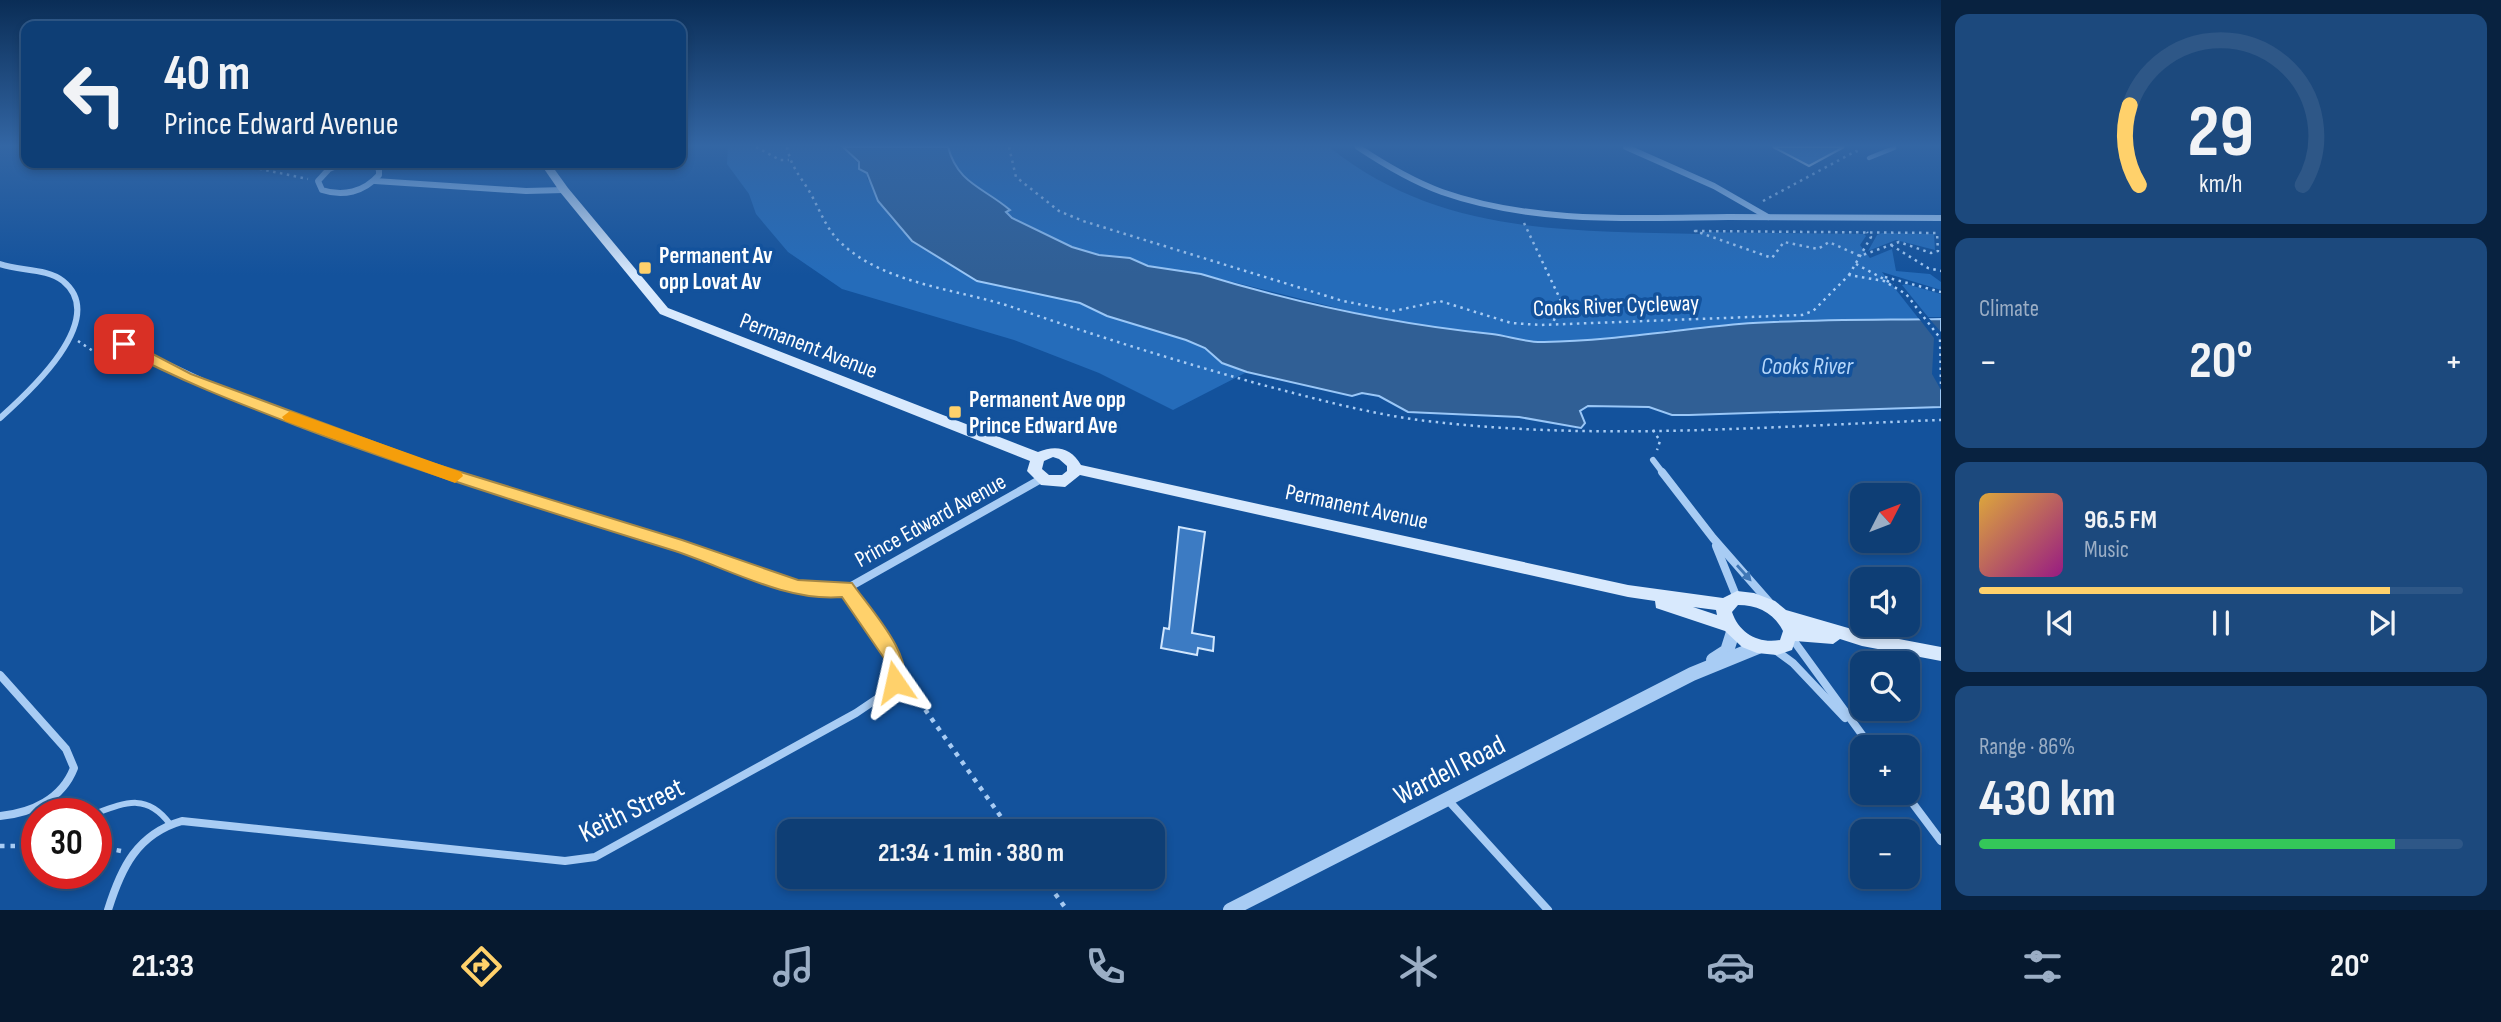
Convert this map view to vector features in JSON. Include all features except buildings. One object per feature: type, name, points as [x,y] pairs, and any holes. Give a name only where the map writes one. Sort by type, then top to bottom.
[{"type":"main road","name":"Permanent Avenue","points":[[564,190],[664,311],[1038,458]]},
{"type":"main road","points":[[1058,452],[1068,457],[1075,468],[1065,481],[1053,483],[1041,479],[1034,466],[1038,458],[1058,452]]},
{"type":"main road","name":"Permanent Avenue","points":[[1075,468],[1628,591],[1732,602],[1757,600],[1778,611]]},
{"type":"main road","name":"Permanent Avenue","points":[[1628,591],[1731,629],[1766,648]]},
{"type":"main road","points":[[1731,629],[1724,611],[1732,602]]},
{"type":"main road","points":[[1778,611],[1791,636]]},
{"type":"main road","points":[[1778,611],[1862,639],[1941,654]]},
{"type":"main road","points":[[1791,636],[1862,639]]},
{"type":"main road","points":[[1766,648],[1786,645],[1791,636]]},
{"type":"street","points":[[322,189],[338,194],[360,189]]},
{"type":"street","points":[[503,189],[564,190]]},
{"type":"street","points":[[1439,189],[1462,198],[1553,216],[1941,218]]},
{"type":"street","points":[[1720,189],[1769,217]]},
{"type":"street","points":[[0,264],[66,283],[77,310],[70,336],[42,379],[0,418]]},
{"type":"street","name":"Prince Edward Avenue","points":[[124,344],[186,377],[420,466],[682,547],[798,587],[822,591],[846,589],[1041,479]]},
{"type":"street","points":[[1653,460],[1713,538],[1778,611]]},
{"type":"street","points":[[1713,538],[1732,602]]},
{"type":"street","points":[[846,589],[887,646],[897,670]]},
{"type":"street","name":"Wardell Road","points":[[1230,910],[1692,674],[1727,651],[1731,629]]},
{"type":"street","points":[[1791,636],[1862,735]]},
{"type":"street","points":[[1766,648],[1805,675],[1861,735]]},
{"type":"street","name":"Wardell Road","points":[[1692,674],[1766,648]]},
{"type":"street","name":"Keith Street","points":[[130,854],[143,839],[170,824],[194,822],[565,861],[595,857],[872,703],[890,690],[897,677],[897,670]]},
{"type":"street","points":[[0,675],[73,759],[72,776],[49,798]]},
{"type":"street","points":[[1447,799],[1548,910]]},
{"type":"street","points":[[1914,805],[1941,841]]},
{"type":"street","points":[[0,816],[21,813]]},
{"type":"street","points":[[108,910],[120,872],[130,854]]},
{"type":"lane","points":[[112,807],[141,802],[160,808],[170,824]]},
{"type":"path","points":[[807,189],[823,220],[842,244],[897,278],[974,294],[1140,351],[1338,404],[1433,422],[1528,430],[1653,430],[1941,420]]},
{"type":"path","name":"Cooks River Cycleway","points":[[1032,189],[1059,211],[1129,237],[1343,302],[1394,311],[1429,301],[1440,301],[1511,323],[1802,315],[1813,311],[1849,275],[1871,237],[1867,232]]},
{"type":"path","points":[[1766,199],[1784,189]]},
{"type":"path","points":[[1520,211],[1527,236],[1561,302],[1553,323]]},
{"type":"path","points":[[1856,217],[1867,232]]},
{"type":"path","points":[[1695,231],[1937,233],[1938,251],[1931,253],[1899,242],[1891,245],[1860,256],[1829,242],[1818,249],[1784,242],[1772,258],[1695,231]]},
{"type":"path","points":[[1891,245],[1928,268],[1941,271]]},
{"type":"path","points":[[1856,264],[1885,277],[1941,292]]},
{"type":"path","points":[[1849,275],[1872,277],[1897,287]]},
{"type":"path","points":[[1885,277],[1897,287],[1940,338],[1941,384]]},
{"type":"path","points":[[70,336],[102,357]]},
{"type":"path","points":[[1653,430],[1660,442],[1653,460]]},
{"type":"path","points":[[897,670],[1003,819]]},
{"type":"path","points":[[0,846],[21,846]]},
{"type":"path","points":[[112,850],[130,854]]},
{"type":"path","points":[[1052,889],[1067,910]]},
{"type":"shaded area","points":[[746,189],[876,189],[875,196],[893,221],[977,281],[1080,303],[1107,316],[1186,340],[1205,348],[1222,363],[1247,372],[1173,410],[1099,373],[1014,340],[842,289],[788,252],[756,214]]},
{"type":"shaded area","points":[[981,189],[1399,189],[1461,213],[1554,228],[1701,234],[1699,232],[1864,234],[1866,236],[1860,245],[1870,258],[1892,249],[1896,271],[1930,274],[1941,282],[1941,290],[1882,272],[1919,319],[1739,324],[1697,330],[1666,330],[1659,334],[1623,340],[1543,343],[1393,322],[1201,274],[1148,266],[1130,258],[1099,255],[1072,247],[1012,218],[1006,212],[1010,209]]},
{"type":"shaded area","points":[[1934,234],[1935,250],[1896,240],[1868,251],[1877,235]]},
{"type":"shaded area","points":[[1902,285],[1941,294],[1941,317],[1928,317]]},
{"type":"water","name":"Cooks River","points":[[873,189],[981,189],[1010,210],[1006,212],[1012,218],[1072,247],[1099,255],[1130,258],[1148,266],[1201,274],[1309,303],[1381,318],[1531,341],[1569,341],[1764,322],[1941,319],[1941,407],[1672,415],[1649,407],[1588,406],[1580,411],[1585,423],[1581,428],[1519,417],[1408,412],[1379,396],[1362,393],[1352,396],[1247,372],[1222,363],[1205,348],[1186,340],[1107,316],[1080,303],[977,281],[912,241],[878,201]]},
{"type":"pier","points":[[1926,315],[1941,332],[1941,390],[1932,374],[1934,338],[1917,316]]},
{"type":"slow traffic","points":[[290,417],[420,466],[455,476]]},
{"type":"place","name":"Permanent Av opp Lovat Av","points":[[645,268]]},
{"type":"place","name":"Permanent Ave opp Prince Edward Ave","points":[[955,412]]},
{"type":"route","points":[[124,344],[186,377],[420,466],[682,547],[798,587],[822,591],[846,589],[892,655],[897,670],[895,682]]}]
